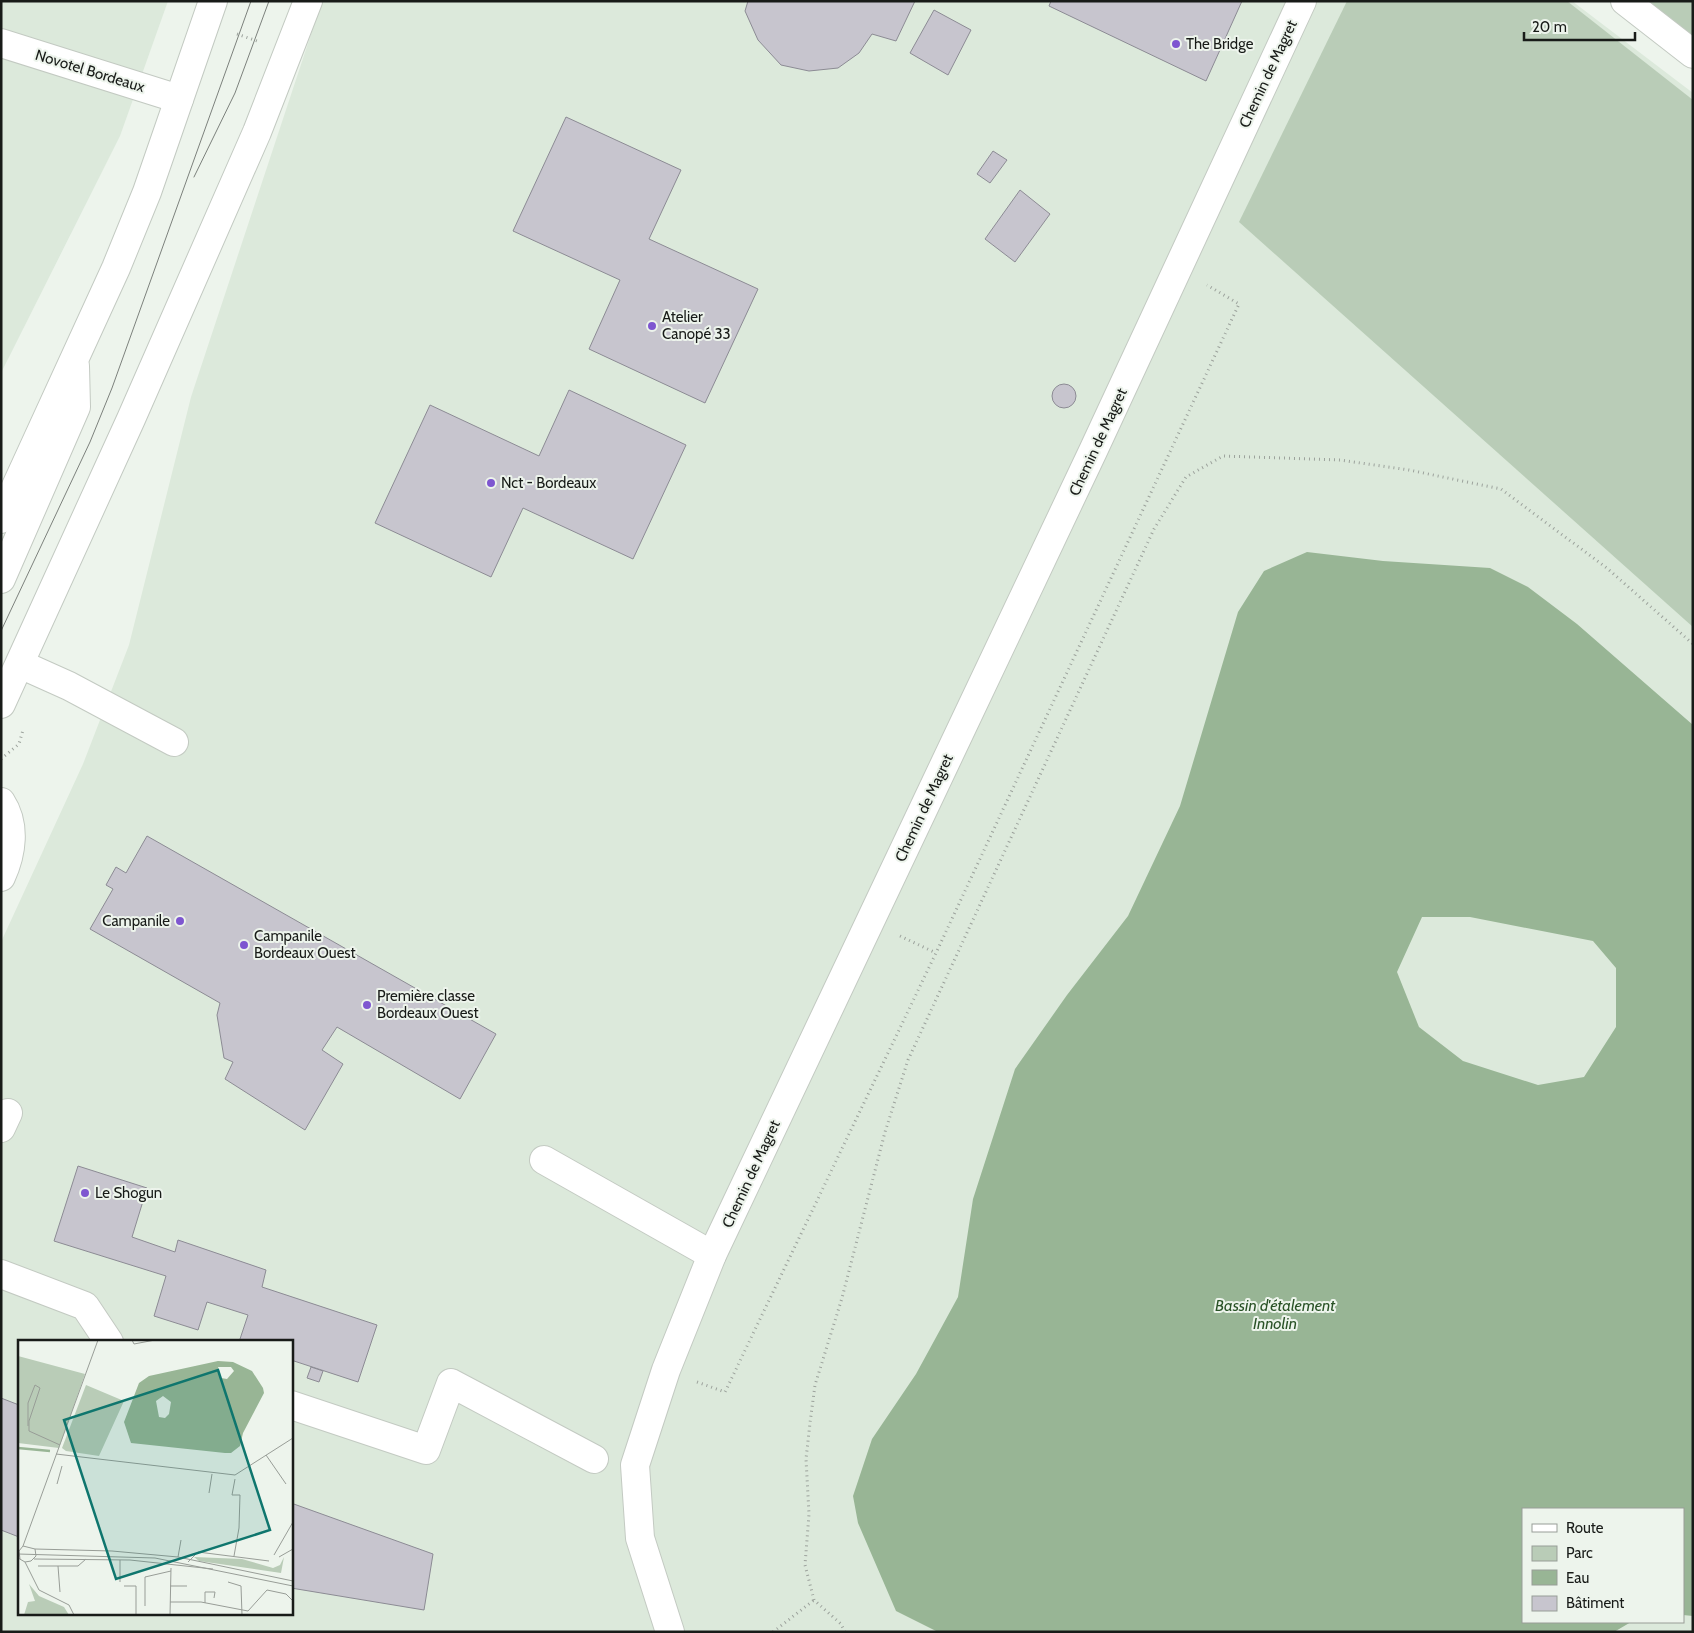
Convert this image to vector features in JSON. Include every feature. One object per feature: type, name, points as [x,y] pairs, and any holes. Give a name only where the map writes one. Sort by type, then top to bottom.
[{"type":"street","points":[[1,704],[131,420],[257,132],[308,1]]},
{"type":"street","name":"Chemin de Magret","points":[[670,1632],[640,1538],[635,1466],[666,1370],[712,1255],[1302,1]]},
{"type":"street","points":[[1625,1],[1693,54]]},
{"type":"street","points":[[1,519],[75,360],[147,192],[209,12]]},
{"type":"street","name":"Novotel Bordeaux","points":[[1,43],[179,99]]},
{"type":"street","points":[[1,579],[76,407],[75,360]]},
{"type":"street","points":[[20,664],[68,686],[174,742]]},
{"type":"street","points":[[1,802],[7,811],[11,842],[1,877]]},
{"type":"street","points":[[544,1160],[712,1255]]},
{"type":"street","points":[[1,1274],[84,1306],[108,1340]]},
{"type":"street","points":[[292,1405],[426,1450],[451,1383],[594,1459]]},
{"type":"path","points":[[209,12],[289,52]]},
{"type":"path","points":[[666,1370],[726,1392],[936,952],[1239,304],[1178,268]]},
{"type":"path","points":[[845,1632],[841,1624],[814,1600],[805,1565],[809,1514],[806,1459],[815,1385],[842,1298],[885,1132],[908,1060],[1154,529],[1186,477],[1223,456],[1252,456],[1340,460],[1409,470],[1501,490],[1608,569],[1693,644]]},
{"type":"path","points":[[870,922],[936,952]]},
{"type":"path","points":[[773,1632],[814,1600]]},
{"type":"shaded area","points":[[1,1],[168,1],[120,136],[1,373]]},
{"type":"shaded area","points":[[322,1],[1572,1],[1693,93],[1693,1632],[1,1632],[1,942],[83,764],[129,645],[191,397]]},
{"type":"green space","points":[[1347,1],[1567,1],[1693,100],[1693,627],[1239,222]]},
{"type":"green space","points":[[1625,1],[1693,1],[1693,54]]},
{"type":"water","name":"Bassin d'étalement Innolin","points":[[1307,552],[1383,561],[1490,568],[1528,587],[1577,624],[1693,725],[1693,1616],[1684,1615],[1684,1508],[1522,1508],[1522,1623],[1629,1623],[1614,1632],[938,1632],[896,1611],[858,1523],[853,1496],[872,1439],[916,1374],[958,1297],[973,1199],[1015,1069],[1067,995],[1128,916],[1180,806],[1238,612],[1264,571]],"holes":[[[1422,917],[1470,917],[1593,941],[1616,968],[1616,1027],[1584,1077],[1538,1085],[1463,1061],[1419,1027],[1397,972]]]},
{"type":"building","points":[[748,1],[915,1],[896,41],[872,34],[859,53],[838,68],[809,71],[781,65],[758,40],[745,11]]},
{"type":"building","name":"The Bridge","points":[[1051,1],[1242,1],[1206,81],[1049,6]]},
{"type":"building","points":[[934,10],[971,30],[948,75],[910,53]]},
{"type":"building","points":[[566,117],[681,170],[649,239],[758,289],[705,403],[589,349],[620,280],[513,231]]},
{"type":"building","points":[[993,151],[1007,160],[990,183],[977,174]]},
{"type":"building","points":[[1020,190],[1050,214],[1015,262],[985,239]]},
{"type":"building","points":[[1064,384],[1072,388],[1076,396],[1072,404],[1064,408],[1056,404],[1052,396],[1056,388]]},
{"type":"building","points":[[569,390],[686,445],[633,559],[523,508],[491,577],[375,523],[430,405],[539,456]]},
{"type":"building","points":[[147,836],[496,1034],[460,1099],[337,1027],[322,1050],[343,1064],[305,1130],[225,1079],[233,1062],[224,1058],[217,1015],[220,1003],[90,929],[113,889],[106,885],[116,867],[126,873]]},
{"type":"building","points":[[78,1166],[147,1188],[132,1237],[175,1252],[178,1240],[266,1270],[262,1287],[377,1325],[358,1382],[292,1360],[292,1340],[240,1340],[248,1315],[207,1302],[198,1330],[154,1316],[166,1276],[54,1241]]},
{"type":"building","points":[[311,1367],[323,1371],[319,1382],[307,1378]]},
{"type":"building","points":[[1,1398],[18,1405],[18,1537],[1,1530]]},
{"type":"building","points":[[292,1503],[433,1554],[424,1610],[292,1588]]},
{"type":"tram line","points":[[1,631],[90,442],[112,388],[251,1]]},
{"type":"tram line","points":[[194,177],[235,93],[269,1]]},
{"type":"place","name":"The Bridge","points":[[1176,44]]},
{"type":"place","name":"Atelier Canopé 33","points":[[652,326]]},
{"type":"place","name":"Nct - Bordeaux","points":[[491,483]]},
{"type":"place","name":"Campanile","points":[[180,921]]},
{"type":"place","name":"Campanile Bordeaux Ouest","points":[[244,945]]},
{"type":"place","name":"Première classe Bordeaux Ouest","points":[[367,1005]]},
{"type":"place","name":"Le Shogun","points":[[85,1193]]}]
